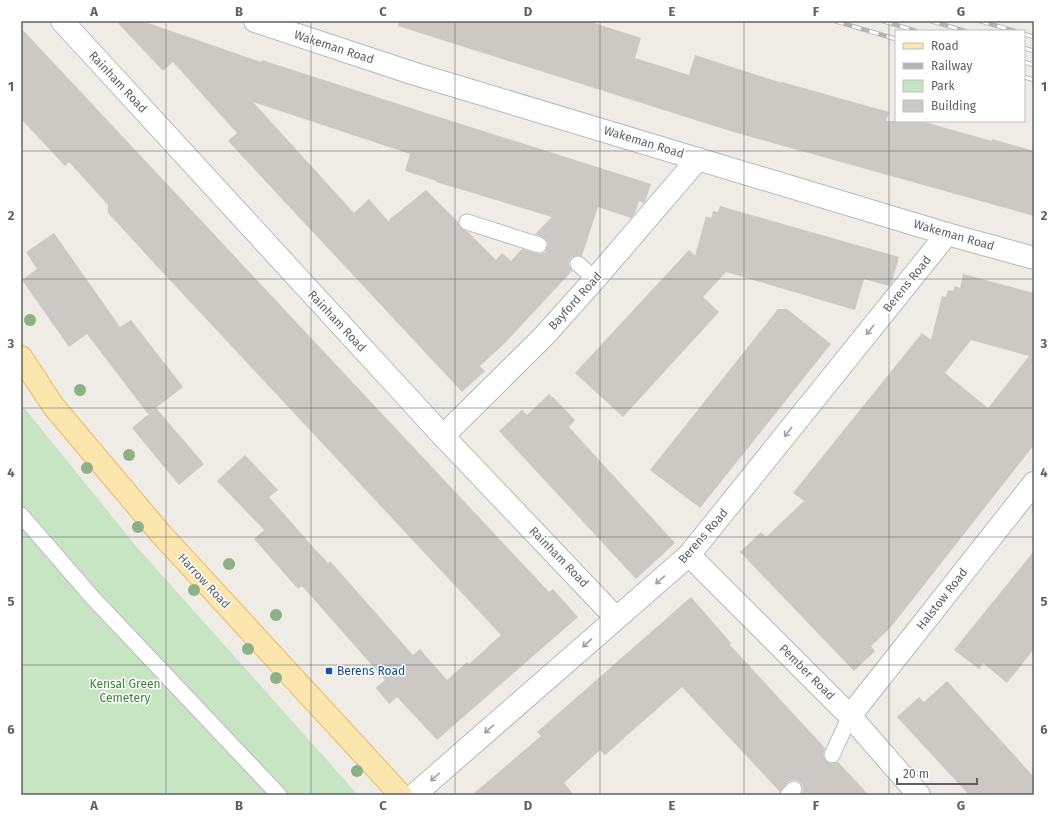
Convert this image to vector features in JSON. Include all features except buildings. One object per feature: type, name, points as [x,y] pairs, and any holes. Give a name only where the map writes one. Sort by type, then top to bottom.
[{"type":"main road","name":"Harrow Road","points":[[21,357],[54,407],[161,534],[401,795]]},
{"type":"street","name":"Rainham Road","points":[[62,21],[443,436],[616,618]]},
{"type":"street","name":"Wakeman Road","points":[[255,21],[412,73],[947,234],[1034,258]]},
{"type":"street","name":"Bayford Road","points":[[443,436],[545,335],[698,159]]},
{"type":"street","name":"Berens Road","points":[[414,795],[689,555],[947,234]]},
{"type":"street","name":"Halstow Road","points":[[850,716],[1034,483]]},
{"type":"street","name":"Pember Road","points":[[689,555],[850,716],[918,795]]},
{"type":"lane","points":[[467,222],[539,245]]},
{"type":"lane","points":[[578,264],[595,279]]},
{"type":"lane","points":[[21,515],[92,597],[279,795]]},
{"type":"lane","points":[[832,755],[850,716]]},
{"type":"green space","name":"Kensal Green Cemetery","points":[[21,404],[136,546],[358,795],[21,795]]},
{"type":"railway","points":[[835,21],[895,39]]},
{"type":"railway","points":[[883,21],[913,30]]},
{"type":"railway","points":[[931,21],[962,30]]},
{"type":"railway","points":[[980,21],[1012,30]]},
{"type":"railway","points":[[1025,34],[1034,37]]},
{"type":"railway","points":[[1025,48],[1034,51]]},
{"type":"railway","points":[[1025,62],[1034,65]]},
{"type":"railway","points":[[1025,77],[1034,80]]},
{"type":"place","name":"Berens Road","points":[[329,671]]}]
